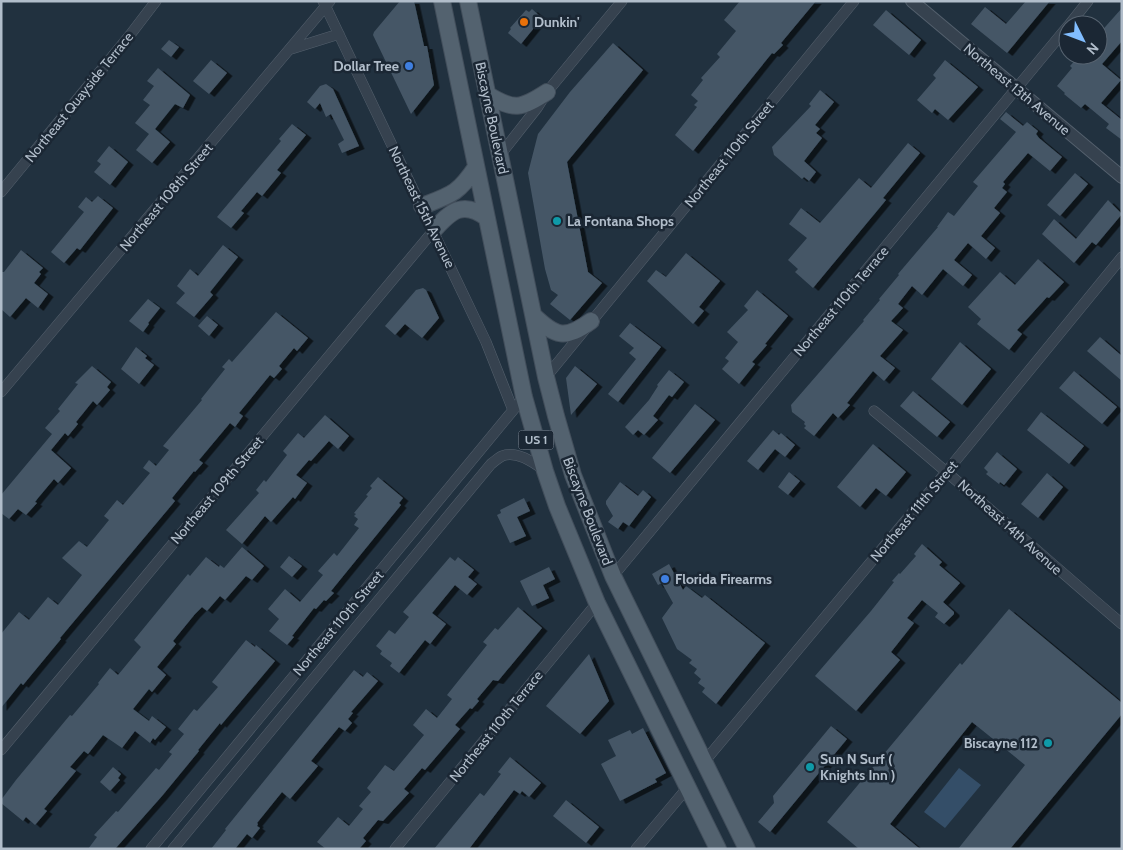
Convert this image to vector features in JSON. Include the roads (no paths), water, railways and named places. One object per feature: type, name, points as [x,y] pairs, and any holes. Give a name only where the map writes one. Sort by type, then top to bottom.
[{"type":"main road","name":"Biscayne Boulevard","points":[[442,1],[524,397],[545,472],[560,514],[597,603],[718,849]]},
{"type":"main road","name":"Biscayne Boulevard","points":[[468,1],[546,377],[575,481],[613,576],[747,849]]},
{"type":"main road","points":[[488,94],[498,101],[511,106],[532,102],[547,92]]},
{"type":"main road","points":[[422,206],[451,195],[462,187],[476,167]]},
{"type":"main road","points":[[434,230],[453,211],[470,208],[487,218]]},
{"type":"main road","points":[[533,315],[554,332],[564,334],[577,332],[591,321]]},
{"type":"street","name":"Northeast Quayside Terrace","points":[[1,192],[156,1]]},
{"type":"street","points":[[500,155],[538,108],[547,92],[622,1]]},
{"type":"street","name":"Northeast 110th Street","points":[[546,377],[854,1]]},
{"type":"street","name":"Northeast 13th Avenue","points":[[912,1],[1122,177]]},
{"type":"street","name":"Northeast 110th Terrace","points":[[1076,15],[1088,1]]},
{"type":"street","name":"Northeast 15th Avenue","points":[[326,3],[486,342],[513,410]]},
{"type":"street","name":"Northeast 108th Street","points":[[1,392],[290,49],[326,3]]},
{"type":"street","points":[[290,49],[339,34]]},
{"type":"street","name":"Northeast 110th Terrace","points":[[613,576],[1058,37]]},
{"type":"street","name":"Northeast 109th Street","points":[[1,750],[434,230]]},
{"type":"street","name":"Northeast 111th Street","points":[[704,762],[947,471],[1122,257]]},
{"type":"street","name":"Northeast 110th Street","points":[[151,849],[524,397]]},
{"type":"street","name":"Northeast 14th Avenue","points":[[874,411],[947,471],[1033,549],[1122,624]]},
{"type":"street","name":"Northeast 110th Street","points":[[173,849],[491,464],[502,456],[514,455],[526,458],[545,472]]},
{"type":"street","name":"Northeast 110th Terrace","points":[[395,849],[597,603]]},
{"type":"street","points":[[636,849],[688,787]]},
{"type":"water","points":[[959,768],[981,785],[945,828],[924,812]]},
{"type":"place","name":"Dunkin'","points":[[524,22]]},
{"type":"place","name":"Dollar Tree","points":[[409,66]]},
{"type":"place","name":"La Fontana Shops","points":[[557,221]]},
{"type":"place","name":"Florida Firearms","points":[[665,579]]},
{"type":"place","name":"Biscayne 112","points":[[1048,743]]},
{"type":"place","name":"Sun N Surf ( Knights Inn )","points":[[810,767]]}]
